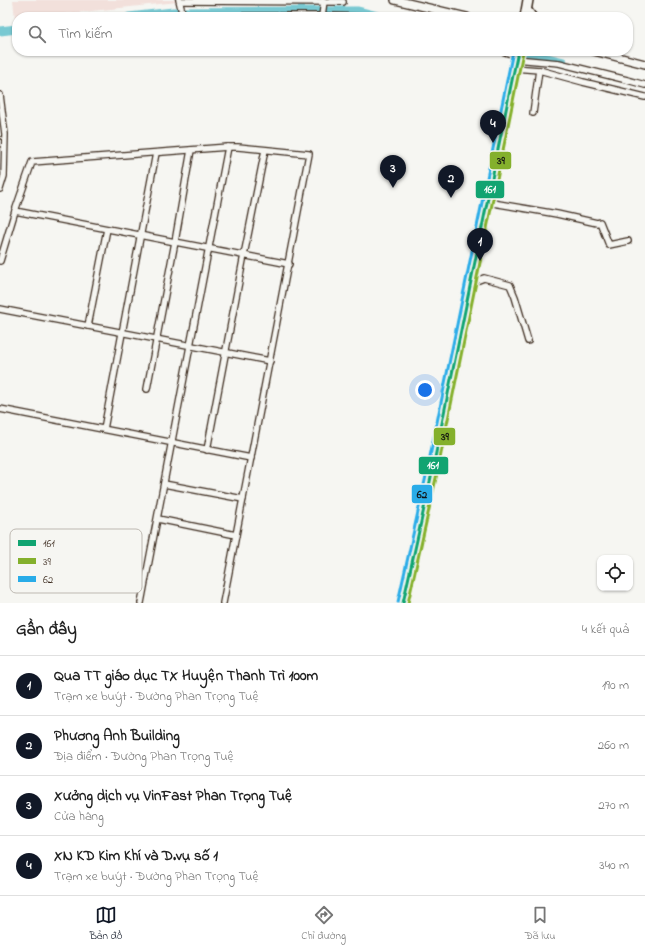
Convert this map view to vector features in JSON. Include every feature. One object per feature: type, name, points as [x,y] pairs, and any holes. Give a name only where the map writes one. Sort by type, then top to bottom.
[{"type":"main road","points":[[403,603],[431,477],[516,58]]},
{"type":"street","points":[[182,12],[180,0],[343,2]]},
{"type":"street","points":[[395,0],[446,12]]},
{"type":"street","points":[[323,12],[324,1]]},
{"type":"street","points":[[614,56],[645,64]]},
{"type":"street","points":[[516,58],[539,70],[645,97]]},
{"type":"street","points":[[516,58],[559,64],[645,85]]},
{"type":"street","points":[[533,113],[539,70]]},
{"type":"street","points":[[0,95],[5,134],[4,176],[0,189]]},
{"type":"street","points":[[142,603],[228,147]]},
{"type":"street","points":[[0,262],[15,211],[32,162],[228,147],[309,154],[223,603]]},
{"type":"street","points":[[147,389],[191,150]]},
{"type":"street","points":[[207,450],[265,150]]},
{"type":"street","points":[[104,430],[156,153]]},
{"type":"street","points":[[487,202],[557,214],[597,223],[600,222],[608,245],[628,241]]},
{"type":"street","points":[[15,211],[289,264]]},
{"type":"street","points":[[88,326],[107,228]]},
{"type":"street","points":[[471,283],[484,278],[510,285],[528,341]]},
{"type":"street","points":[[0,309],[270,361]]},
{"type":"street","points":[[0,409],[171,444],[251,458]]},
{"type":"street","points":[[164,484],[243,498]]},
{"type":"street","points":[[158,521],[236,535]]},
{"type":"shaded area","points":[[13,0],[178,0],[178,2],[82,12],[14,12]]},
{"type":"waterway","points":[[173,12],[362,12]]},
{"type":"waterway","points":[[0,31],[12,30]]},
{"type":"waterway","points":[[538,56],[563,62]]},
{"type":"transit line","name":"62","points":[[398,602],[426,476],[512,56]]},
{"type":"transit line","name":"161","points":[[403,603],[431,477],[517,56]]},
{"type":"transit line","name":"39","points":[[408,603],[436,478],[522,56]]},
{"type":"place","name":"XN KD Kim Khí và D.vụ số 1","points":[[493,143]]},
{"type":"place","name":"Xưởng dịch vụ VinFast Phan Trọng Tuệ","points":[[393,188]]},
{"type":"place","name":"Phương Anh Building","points":[[451,198]]},
{"type":"place","name":"Qua TT giáo dục TX Huyện Thanh Trì 100m","points":[[480,261]]}]
